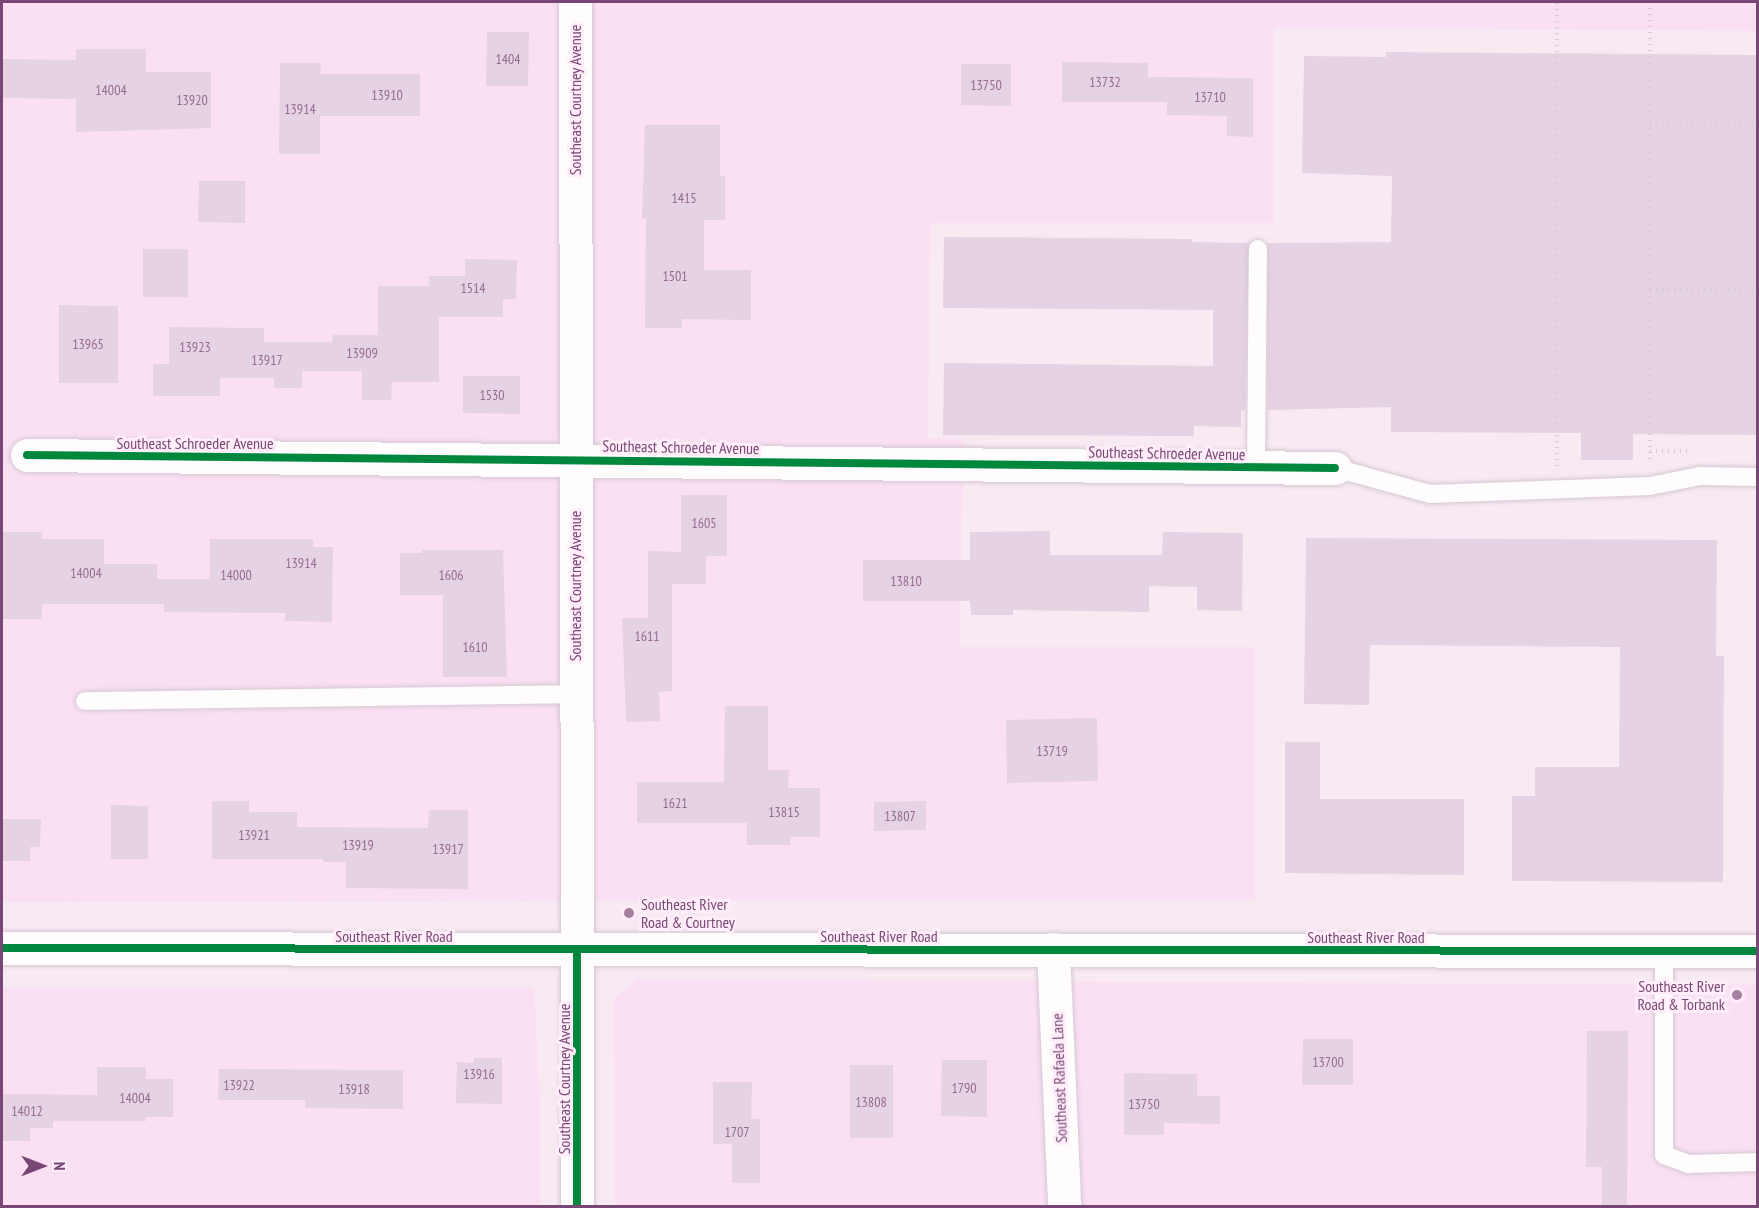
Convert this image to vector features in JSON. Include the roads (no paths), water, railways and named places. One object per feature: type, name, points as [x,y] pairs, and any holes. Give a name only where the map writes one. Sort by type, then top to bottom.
[{"type":"street","name":"Southeast Courtney Avenue","points":[[575,2],[577,1206]]},
{"type":"street","name":"Southeast Schroeder Avenue","points":[[27,455],[1335,468]]},
{"type":"street","name":"Southeast River Road","points":[[2,948],[1758,951]]},
{"type":"street","name":"Southeast Rafaela Lane","points":[[1053,949],[1064,1206]]},
{"type":"lane","points":[[1256,468],[1258,249]]},
{"type":"lane","points":[[1335,468],[1430,494],[1650,486],[1700,476],[1758,477]]},
{"type":"lane","points":[[85,701],[575,694]]},
{"type":"lane","points":[[1664,950],[1664,1155],[1689,1164],[1758,1162]]},
{"type":"place","name":"Southeast River Road & Courtney","points":[[629,913]]},
{"type":"place","name":"Southeast River Road & Torbank","points":[[1737,995]]}]
